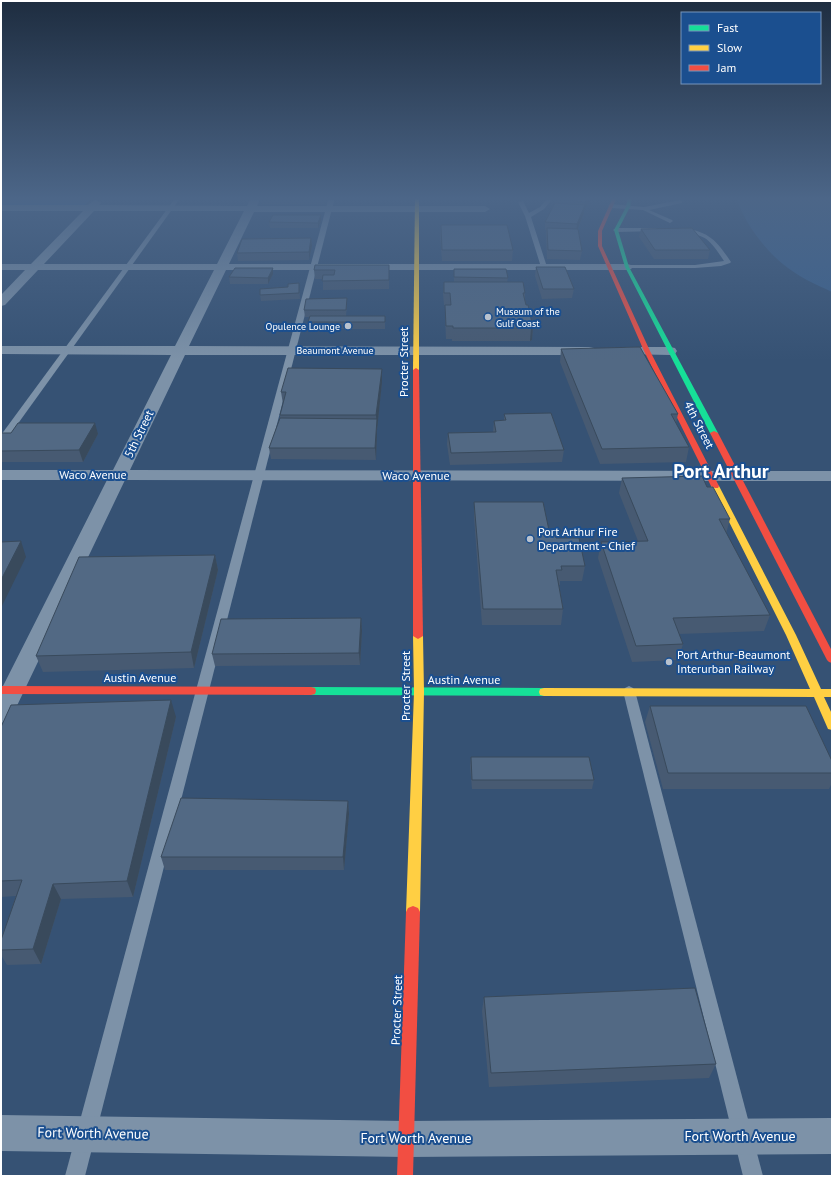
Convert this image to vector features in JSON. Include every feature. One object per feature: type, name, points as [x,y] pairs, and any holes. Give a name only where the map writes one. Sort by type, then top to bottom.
[{"type":"street","points":[[1,302],[49,252]]},
{"type":"street","name":"5th Street","points":[[1,714],[7,690],[119,475],[229,252]]},
{"type":"street","name":"Procter Street","points":[[405,1176],[419,692],[416,476],[416,252]]},
{"type":"street","name":"4th Street","points":[[603,252],[647,350],[791,635],[832,726]]},
{"type":"street","name":"4th Street","points":[[622,252],[627,267],[832,660]]},
{"type":"street","points":[[1,267],[627,267]]},
{"type":"street","name":"Beaumont Avenue","points":[[1,350],[600,350]]},
{"type":"street","points":[[616,350],[670,350]]},
{"type":"street","name":"Waco Avenue","points":[[1,475],[832,476]]},
{"type":"street","name":"Austin Avenue","points":[[7,690],[832,693]]},
{"type":"street","name":"Fort Worth Avenue","points":[[1,1133],[87,1132],[405,1140],[742,1135],[832,1136]]},
{"type":"lane","points":[[1,441],[138,252]]},
{"type":"lane","points":[[75,1176],[258,475],[319,252]]},
{"type":"lane","points":[[539,252],[544,267]]},
{"type":"lane","points":[[627,267],[708,266],[724,264],[728,262],[721,252]]},
{"type":"lane","points":[[629,692],[753,1176]]},
{"type":"shaded area","points":[[769,252],[832,252],[832,292],[798,275]]},
{"type":"building","points":[[237,252],[309,252],[309,252]]},
{"type":"building","points":[[315,265],[389,265],[389,280],[322,281],[323,275],[334,275],[335,270],[314,270]]},
{"type":"building","points":[[536,267],[565,267],[574,289],[543,289]]},
{"type":"building","points":[[235,268],[273,268],[268,278],[229,277]]},
{"type":"building","points":[[454,269],[506,269],[508,278],[454,277]]},
{"type":"building","points":[[444,282],[523,282],[525,293],[523,293],[526,305],[528,305],[533,327],[453,328],[453,326],[446,326],[445,305],[451,305],[450,293],[444,293]]},
{"type":"building","points":[[299,283],[299,293],[260,295],[260,289],[288,287],[288,284]]},
{"type":"building","points":[[347,298],[346,310],[304,310],[306,299]]},
{"type":"building","points":[[310,316],[385,316],[385,322],[308,322]]},
{"type":"building","points":[[640,347],[678,414],[671,414],[689,447],[602,449],[561,349]]},
{"type":"building","points":[[288,368],[382,369],[376,415],[280,415],[286,392],[281,392]]},
{"type":"building","points":[[551,413],[564,450],[451,453],[448,433],[496,432],[494,421],[506,420],[504,414]]},
{"type":"building","points":[[280,418],[377,419],[375,448],[269,448]]},
{"type":"building","points":[[18,423],[95,423],[79,450],[1,451],[1,434],[11,433]]},
{"type":"building","points":[[702,476],[707,487],[713,487],[730,519],[719,519],[770,615],[673,618],[683,644],[636,646],[601,542],[648,541],[622,478]]},
{"type":"building","points":[[474,502],[543,502],[550,535],[555,535],[556,538],[579,538],[585,566],[561,566],[562,570],[556,570],[563,609],[483,609]]},
{"type":"building","points":[[21,541],[1,580],[1,542]]},
{"type":"building","points":[[215,555],[191,652],[36,656],[79,557]]},
{"type":"building","points":[[361,618],[359,653],[212,654],[221,619]]},
{"type":"building","points":[[171,700],[127,881],[53,884],[33,949],[1,950],[1,940],[22,880],[1,881],[1,727],[11,705]]},
{"type":"building","points":[[650,706],[806,706],[832,761],[832,773],[668,773]]},
{"type":"building","points":[[471,757],[589,757],[594,780],[472,780]]},
{"type":"building","points":[[181,798],[348,801],[343,857],[161,857]]},
{"type":"building","points":[[695,988],[716,1064],[491,1073],[484,997]]},
{"type":"traffic: fast","points":[[623,252],[627,267],[714,433]]},
{"type":"traffic: fast","points":[[311,691],[544,692]]},
{"type":"traffic: slow","points":[[416,370],[417,252]]},
{"type":"traffic: slow","points":[[715,486],[791,635],[832,726]]},
{"type":"traffic: slow","points":[[413,912],[419,692],[418,636]]},
{"type":"traffic: slow","points":[[544,692],[832,693]]},
{"type":"traffic: jam","points":[[603,252],[647,351],[715,486]]},
{"type":"traffic: jam","points":[[416,370],[418,636]]},
{"type":"traffic: jam","points":[[714,433],[832,660]]},
{"type":"traffic: jam","points":[[1,690],[311,691]]},
{"type":"traffic: jam","points":[[405,1176],[413,912]]},
{"type":"place","name":"Museum of the Gulf Coast","points":[[488,317]]},
{"type":"place","name":"Opulence Lounge","points":[[348,326]]},
{"type":"place","name":"Port Arthur Fire Department - Chief","points":[[530,539]]},
{"type":"place","name":"Port Arthur-Beaumont Interurban Railway","points":[[669,662]]},
{"type":"district","name":"Port Arthur","points":[[721,471]]}]
